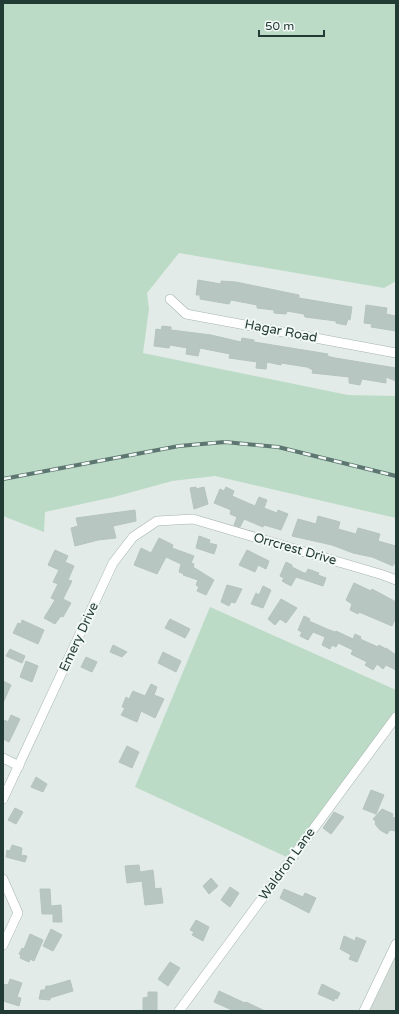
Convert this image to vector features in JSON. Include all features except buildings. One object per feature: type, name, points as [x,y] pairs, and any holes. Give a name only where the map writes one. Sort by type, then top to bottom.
[{"type":"street","name":"Hagar Road","points":[[170,299],[186,314],[396,353]]},
{"type":"street","name":"Orrcrest Drive","points":[[193,520],[396,580]]},
{"type":"street","name":"Emery Drive","points":[[3,799],[113,563],[133,537],[158,521],[193,520]]},
{"type":"street","name":"Waldron Lane","points":[[179,1011],[396,717]]},
{"type":"street","points":[[3,758],[19,766]]},
{"type":"street","points":[[3,879],[18,913],[3,944]]},
{"type":"street","points":[[364,1011],[396,944]]},
{"type":"shaded area","points":[[396,944],[396,1011],[364,1011]]},
{"type":"green space","points":[[3,3],[396,3],[396,281],[384,288],[179,253],[147,293],[149,309],[143,353],[348,395],[396,396],[396,518],[215,476],[172,481],[114,497],[45,512],[44,532],[3,516]]},
{"type":"green space","points":[[210,607],[396,690],[396,717],[291,859],[135,787]]},
{"type":"railway","points":[[3,479],[179,446],[225,442],[278,447],[396,476]]}]
